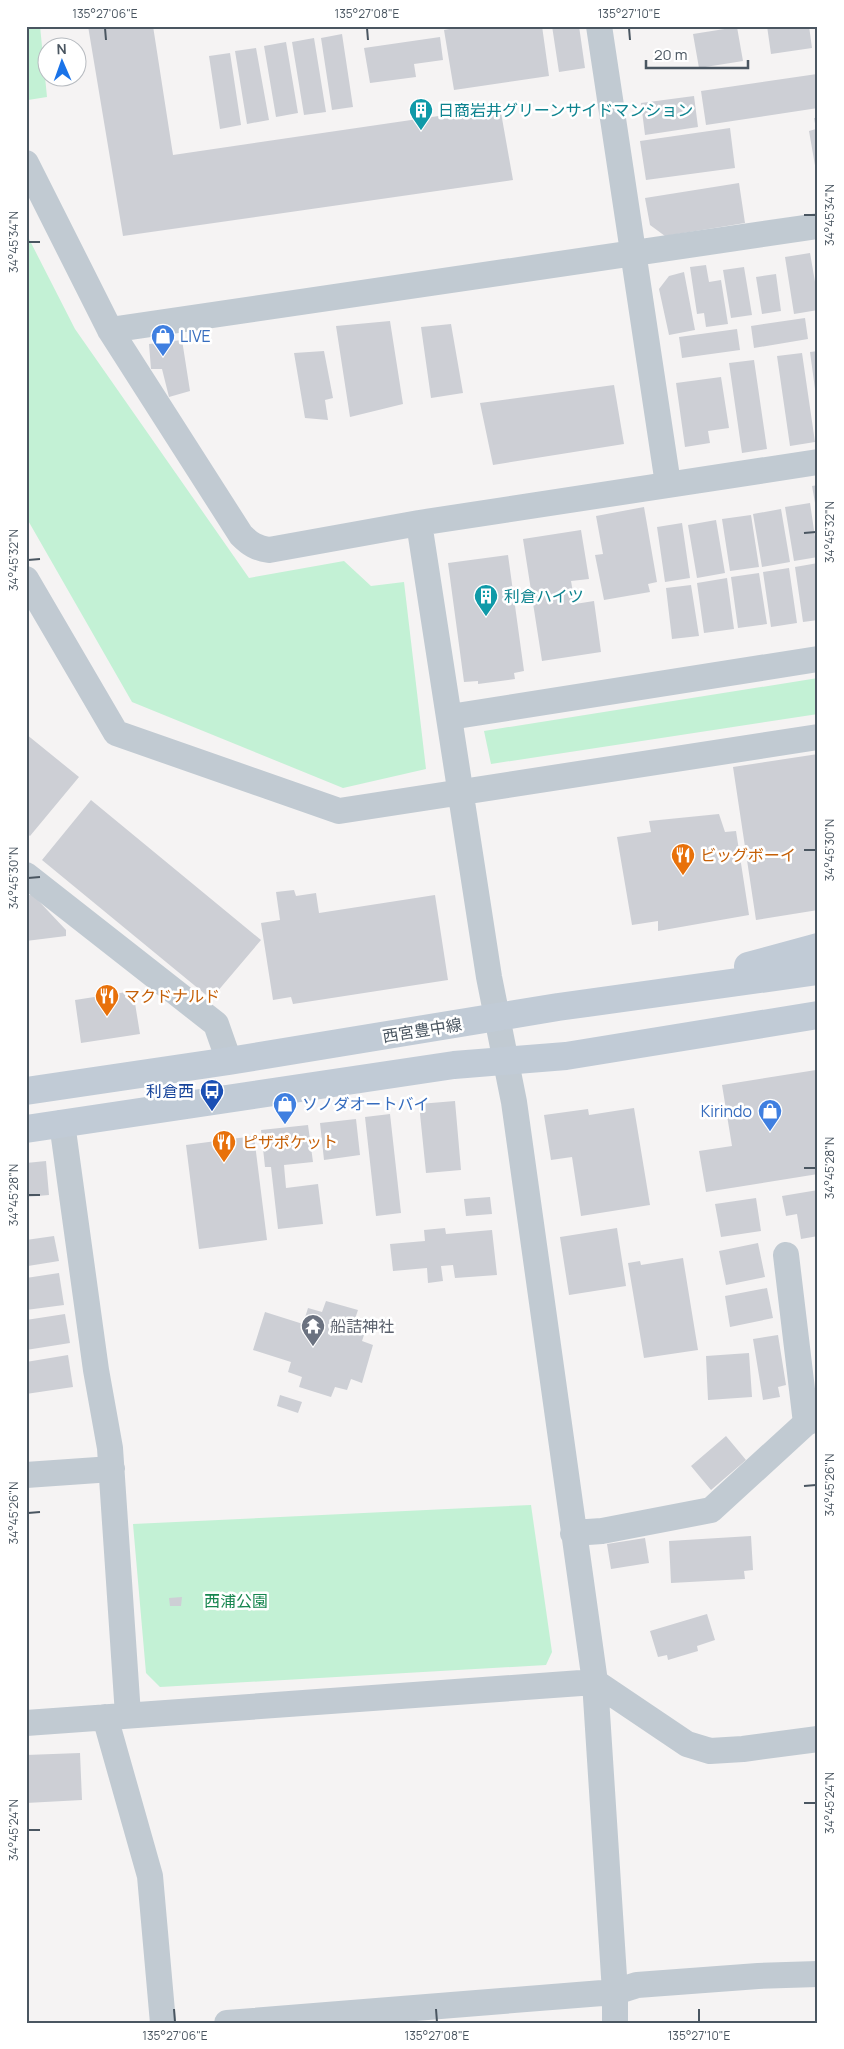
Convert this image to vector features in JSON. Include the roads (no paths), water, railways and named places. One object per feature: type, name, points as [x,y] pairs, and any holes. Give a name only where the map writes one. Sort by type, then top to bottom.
[{"type":"main road","points":[[648,994],[818,947]]},
{"type":"main road","name":"西宮豊中線","points":[[26,1092],[496,1017],[818,971]]},
{"type":"main road","points":[[26,1128],[444,1067],[566,1056],[818,1015]]},
{"type":"main road","points":[[769,1023],[818,1032]]},
{"type":"street","points":[[601,27],[668,484]]},
{"type":"street","points":[[26,164],[110,330],[241,535],[251,545],[258,548],[269,550],[419,523],[818,462]]},
{"type":"street","points":[[110,330],[818,226]]},
{"type":"street","points":[[419,523],[496,1017],[514,1102],[595,1682],[615,2023]]},
{"type":"street","points":[[26,579],[116,733],[339,811],[818,737]]},
{"type":"street","points":[[450,717],[818,659]]},
{"type":"street","points":[[26,876],[216,1024],[229,1061]]},
{"type":"street","points":[[62,1123],[96,1370],[112,1469],[116,1716],[150,1876],[163,2023]]},
{"type":"street","points":[[573,1533],[602,1531],[711,1510],[812,1421],[786,1255]]},
{"type":"street","points":[[26,1475],[112,1469]]},
{"type":"street","points":[[26,1723],[595,1682],[688,1744],[710,1751],[743,1749],[818,1739]]},
{"type":"street","points":[[227,2023],[614,1992],[637,1985],[758,1976],[818,1974]]},
{"type":"place","name":"日商岩井グリーンサイドマンション","points":[[421,131]]},
{"type":"place","name":"LIVE","points":[[163,357]]},
{"type":"place","name":"利倉ハイツ","points":[[486,617]]},
{"type":"place","name":"ビッグボーイ","points":[[683,876]]},
{"type":"place","name":"マクドナルド","points":[[107,1017]]},
{"type":"place","name":"利倉西","points":[[212,1112]]},
{"type":"place","name":"ソノダオートバイ","points":[[285,1125]]},
{"type":"place","name":"Kirindo","points":[[770,1132]]},
{"type":"place","name":"ピザポケット","points":[[224,1163]]},
{"type":"place","name":"船詰神社","points":[[313,1347]]},
{"type":"park label","name":"西浦公園","points":[[236,1601]]}]
